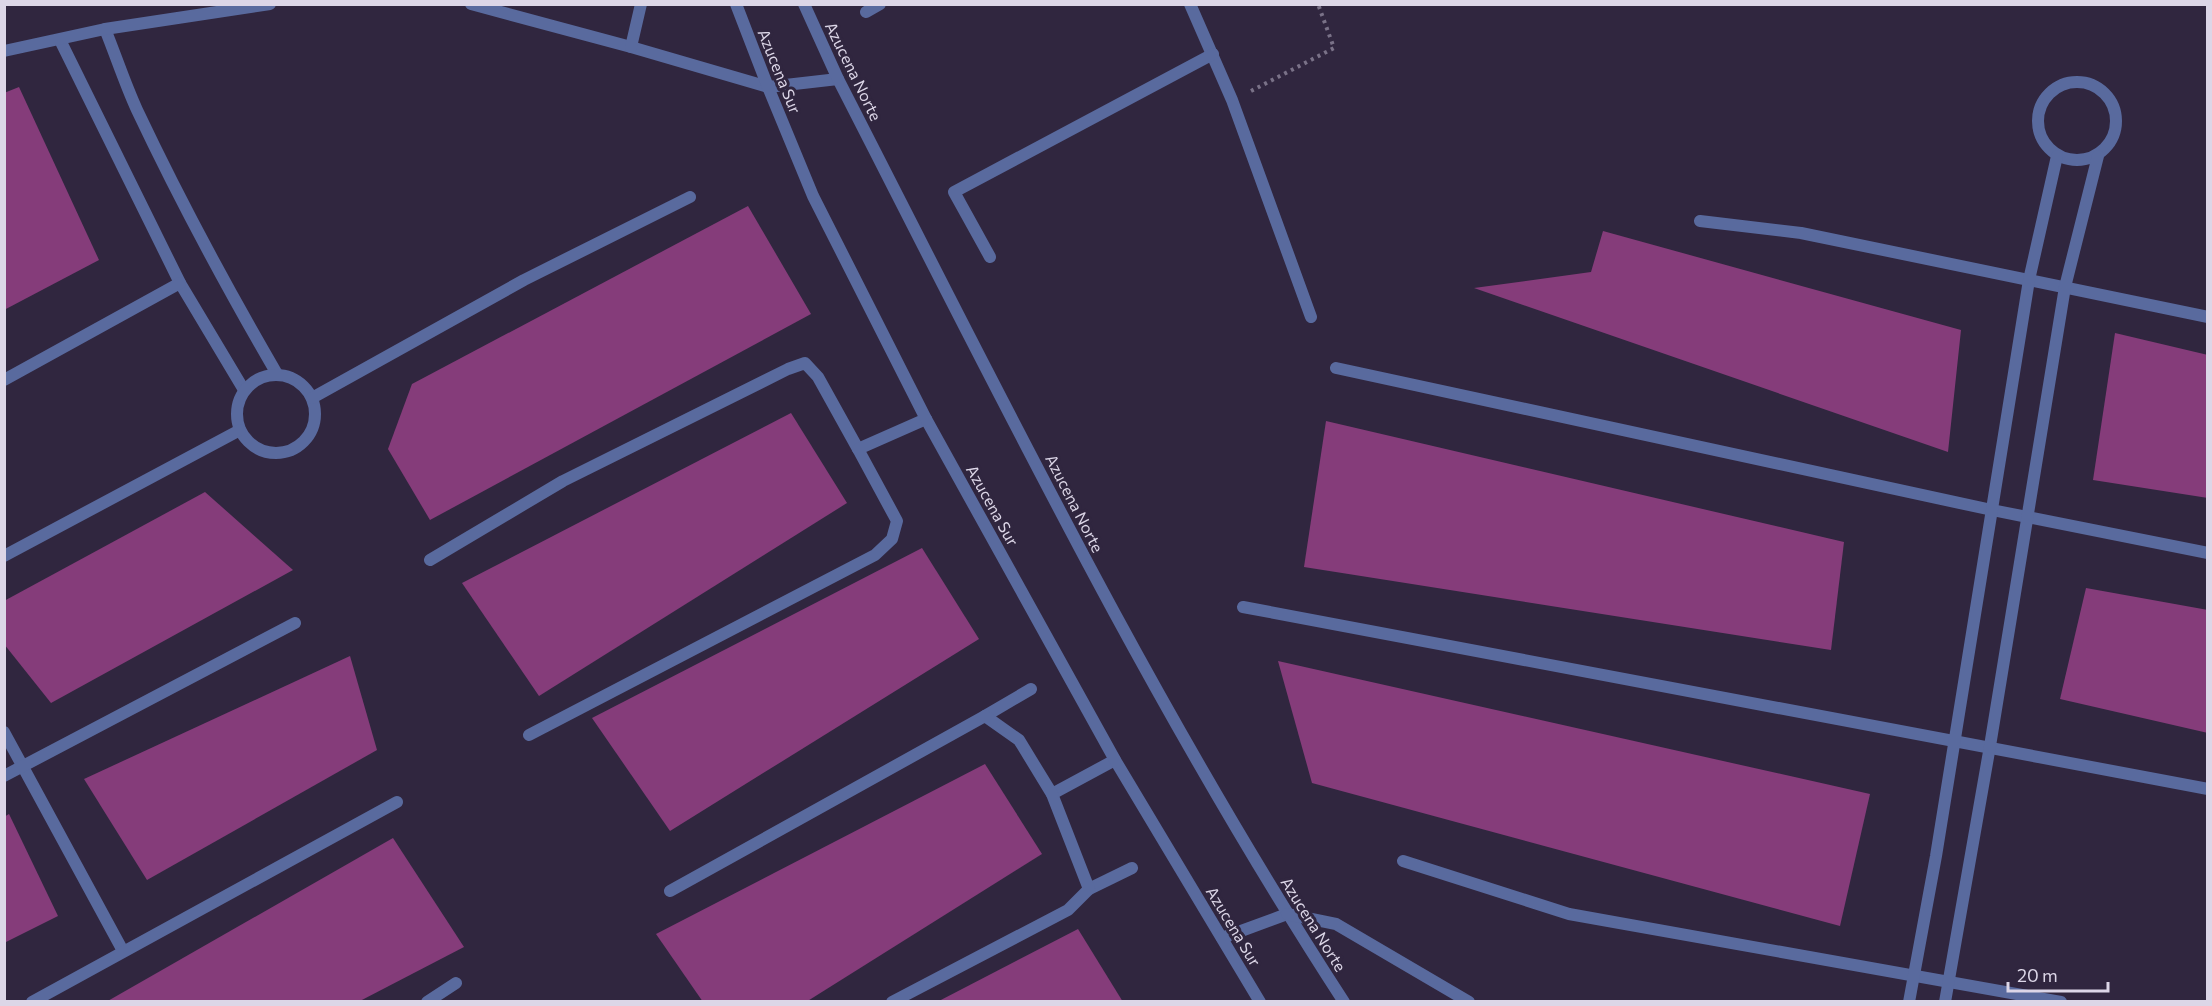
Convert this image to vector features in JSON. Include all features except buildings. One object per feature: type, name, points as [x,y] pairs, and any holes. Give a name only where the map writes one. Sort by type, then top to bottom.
[{"type":"street","points":[[4,51],[105,29],[270,4]]},
{"type":"street","points":[[471,4],[631,46],[768,87],[838,79]]},
{"type":"street","points":[[631,46],[641,4]]},
{"type":"street","name":"Azucena Sur","points":[[736,4],[813,196],[926,419],[1115,760],[1260,1002]]},
{"type":"street","name":"Azucena Norte","points":[[804,4],[838,79],[1103,595],[1287,914],[1344,1002]]},
{"type":"street","points":[[866,12],[880,4]]},
{"type":"street","points":[[1190,4],[1232,100],[1311,317]]},
{"type":"street","points":[[105,29],[136,109],[238,306],[277,374]]},
{"type":"street","points":[[60,40],[180,283],[244,390]]},
{"type":"street","points":[[990,257],[954,192],[1213,54]]},
{"type":"street","points":[[2077,80],[2097,86],[2112,100],[2117,120],[2115,131],[2112,141],[2097,156],[2084,160],[2070,160],[2057,156],[2043,141],[2037,120],[2042,100],[2057,86],[2077,80]]},
{"type":"street","points":[[1909,1002],[1956,740],[2029,280],[2057,156]]},
{"type":"street","points":[[1945,1002],[1990,746],[2065,288],[2097,156]]},
{"type":"street","points":[[312,398],[524,280],[690,197]]},
{"type":"street","points":[[1700,221],[1801,233],[2208,316]]},
{"type":"street","points":[[4,380],[180,283]]},
{"type":"street","points":[[430,560],[563,481],[788,369],[805,363],[818,377],[897,521],[892,539],[875,555],[529,735]]},
{"type":"street","points":[[1336,368],[1992,510],[2208,553]]},
{"type":"street","points":[[277,374],[292,378],[304,386],[312,398],[315,418],[308,437],[292,450],[272,454],[253,446],[240,430],[237,410],[244,390],[259,378],[277,374]]},
{"type":"street","points":[[858,449],[926,419]]},
{"type":"street","points":[[4,556],[240,430]]},
{"type":"street","points":[[1243,607],[1990,746],[2208,789]]},
{"type":"street","points":[[4,776],[295,623]]},
{"type":"street","points":[[669,891],[1031,689]]},
{"type":"street","points":[[985,716],[1019,740],[1052,794],[1089,889]]},
{"type":"street","points":[[4,732],[123,951]]},
{"type":"street","points":[[1052,794],[1115,760]]},
{"type":"street","points":[[32,1002],[397,802]]},
{"type":"street","points":[[1403,861],[1569,914],[2061,1002]]},
{"type":"street","points":[[892,1002],[1068,910],[1089,889],[1132,867]]},
{"type":"street","points":[[1222,938],[1287,914],[1336,924],[1469,1002]]},
{"type":"street","points":[[427,1002],[456,983]]},
{"type":"path","points":[[1232,100],[1335,48],[1318,4]]}]
